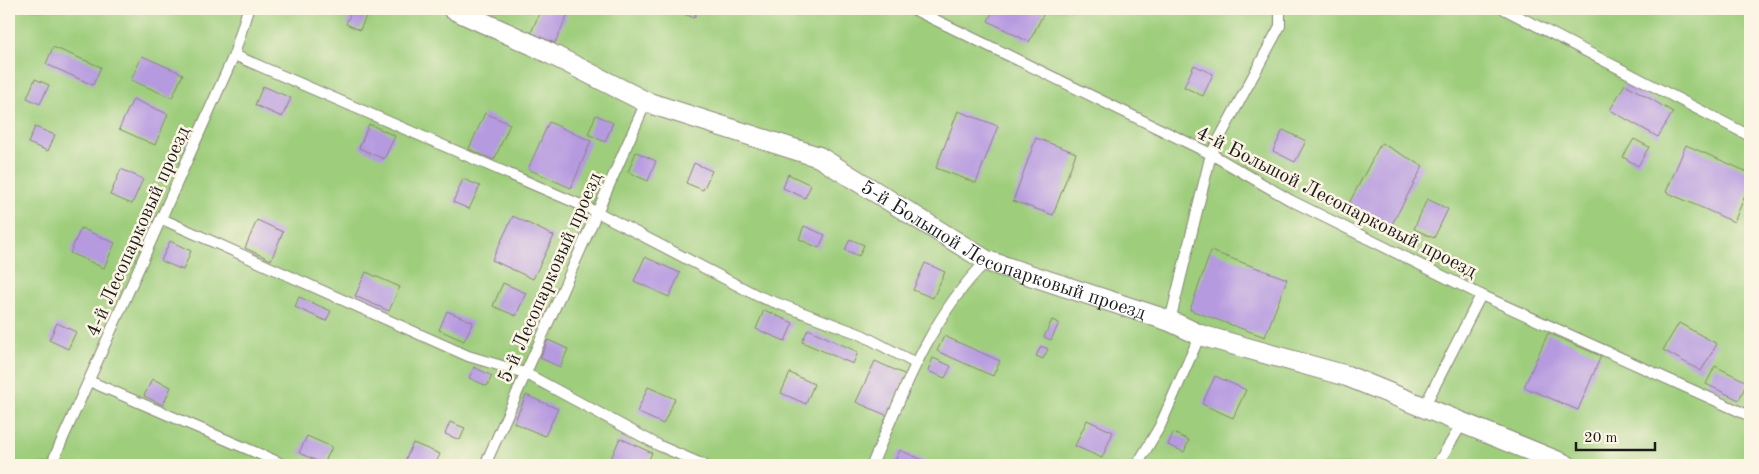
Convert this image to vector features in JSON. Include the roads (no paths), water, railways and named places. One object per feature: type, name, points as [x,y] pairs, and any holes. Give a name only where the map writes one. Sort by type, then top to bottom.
[{"type":"street","name":"5-й Большой Лесопарковый проезд","points":[[453,9],[533,45],[646,102],[819,157],[987,261],[1170,321],[1200,335],[1347,376],[1566,465]]},
{"type":"lane","name":"4-й Лесопарковый проезд","points":[[51,465],[234,55],[248,9]]},
{"type":"lane","name":"4-й Большой Лесопарковый проезд","points":[[913,9],[1211,154],[1290,200],[1481,295],[1750,416]]},
{"type":"lane","points":[[1170,321],[1211,154],[1280,26],[1280,9]]},
{"type":"lane","points":[[1504,9],[1750,136]]},
{"type":"lane","points":[[234,55],[597,212],[758,296],[862,335],[916,363]]},
{"type":"lane","name":"5-й Лесопарковый проезд","points":[[484,465],[646,102]]},
{"type":"lane","points":[[162,219],[468,356],[525,373],[660,446],[704,465]]},
{"type":"lane","points":[[872,465],[916,363],[966,280],[987,261]]},
{"type":"lane","points":[[1424,407],[1481,295]]},
{"type":"lane","points":[[1137,465],[1160,426],[1200,335]]},
{"type":"lane","points":[[89,381],[284,465]]},
{"type":"lane","points":[[1437,465],[1463,422]]}]
